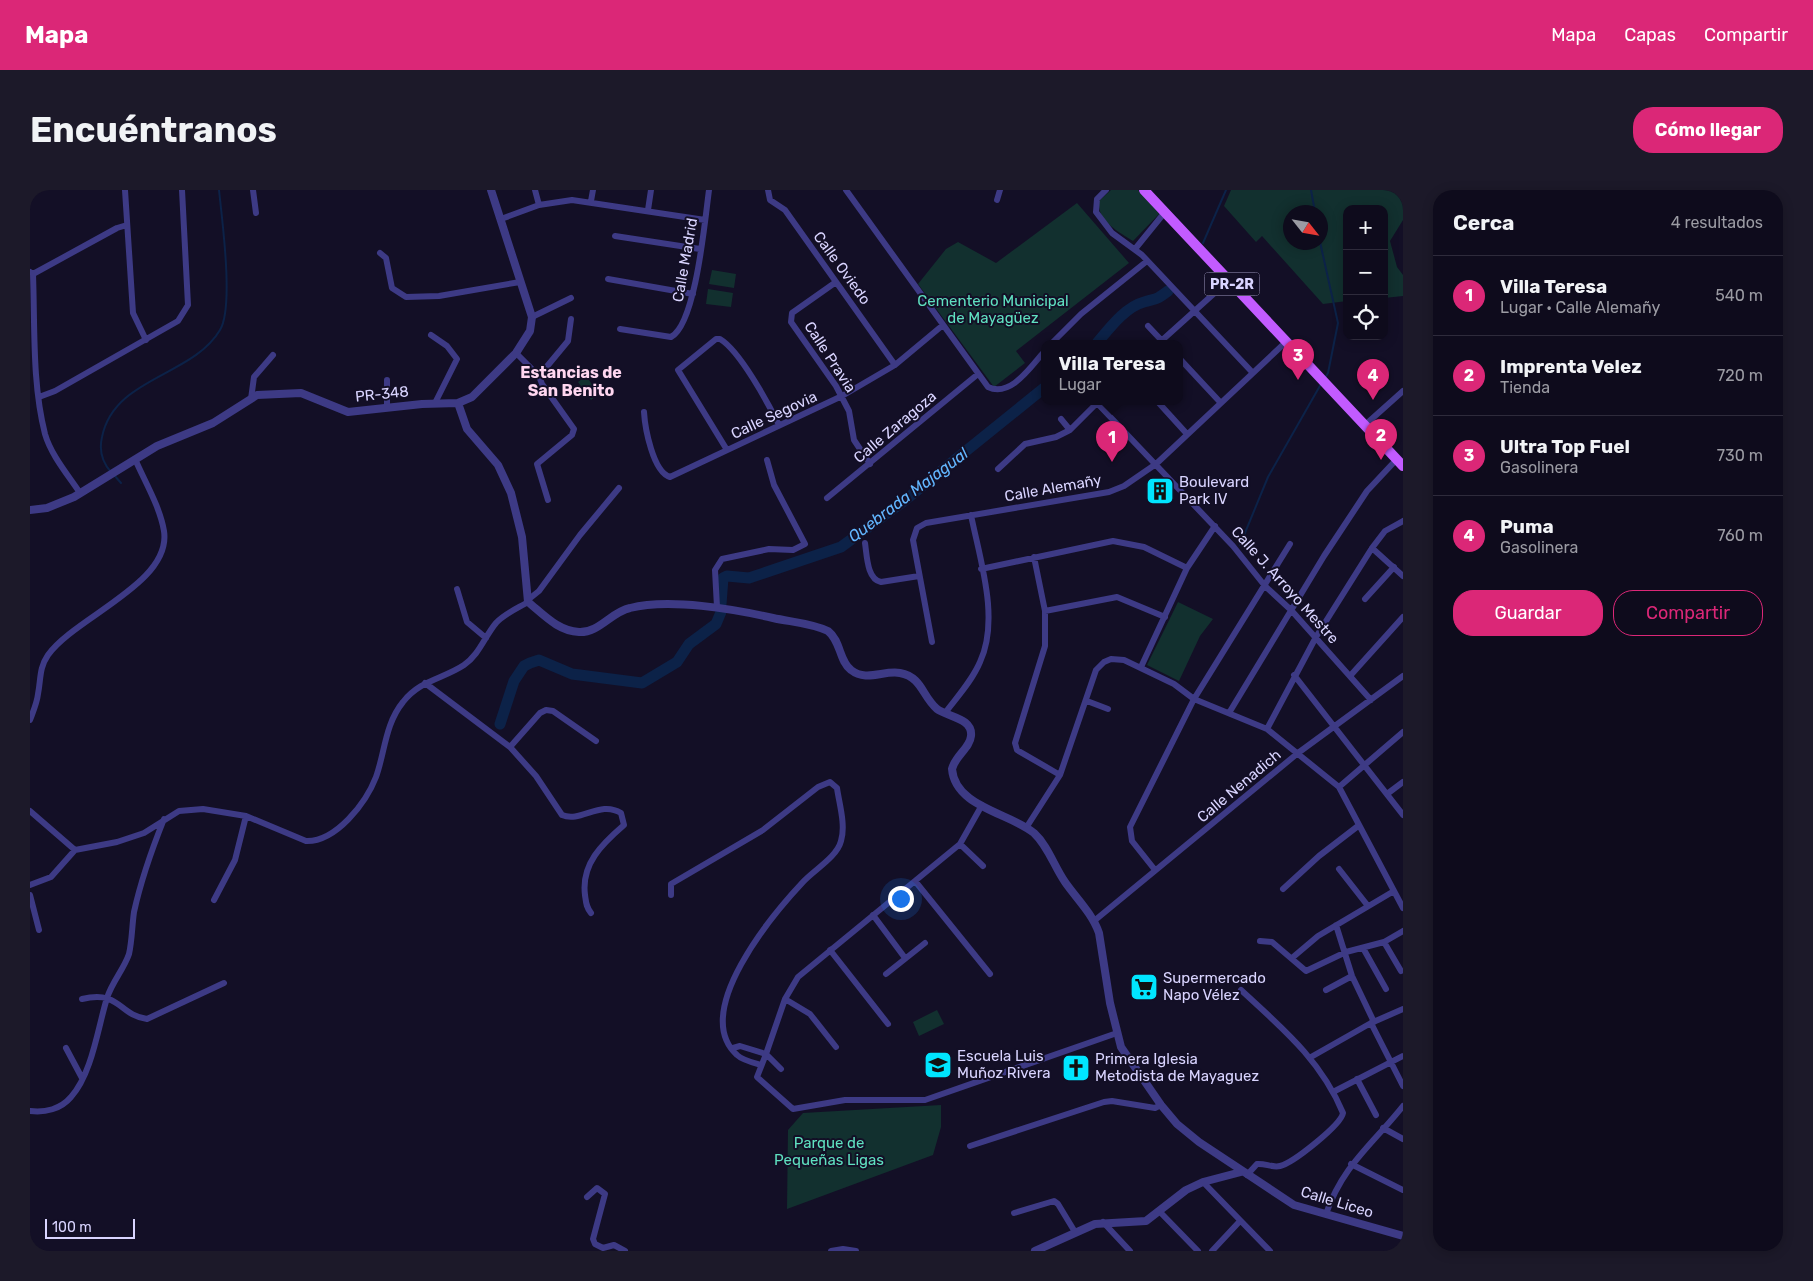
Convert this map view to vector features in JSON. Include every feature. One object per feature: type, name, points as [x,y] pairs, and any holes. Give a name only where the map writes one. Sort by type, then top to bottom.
[{"type":"main road","name":"PR-2R","points":[[1144,190],[1401,463]]},
{"type":"street","points":[[125,190],[133,313],[146,340]]},
{"type":"street","points":[[39,397],[55,391],[178,321],[188,305],[182,190]]},
{"type":"street","points":[[253,190],[256,214]]},
{"type":"street","points":[[490,190],[532,317],[530,330],[516,353],[472,397],[458,403],[467,429],[498,465],[511,493],[522,537],[529,600],[555,625],[565,630],[589,631],[623,610],[656,604],[745,610],[828,631],[835,637],[846,666],[852,672],[869,675],[897,672],[913,678],[920,684],[936,708],[945,713],[976,670],[987,643],[989,615],[972,516]]},
{"type":"street","points":[[535,190],[540,206]]},
{"type":"street","points":[[591,201],[593,190]]},
{"type":"street","points":[[648,210],[651,190]]},
{"type":"street","name":"Calle Madrid","points":[[620,329],[671,337],[679,330],[693,294],[709,190]]},
{"type":"street","name":"Calle Oviedo","points":[[768,190],[770,200],[785,210],[895,365]]},
{"type":"street","points":[[846,190],[988,387],[1002,390],[1022,377],[1041,355]]},
{"type":"street","points":[[997,200],[1000,190]]},
{"type":"street","points":[[1106,190],[1096,199],[1096,212],[1112,234],[1135,249],[1147,260],[1252,372]]},
{"type":"street","points":[[501,219],[540,206],[572,200],[591,201],[705,220]]},
{"type":"street","points":[[1135,249],[1165,212]]},
{"type":"street","points":[[80,493],[45,435],[36,366],[31,273],[117,228],[127,225]]},
{"type":"street","points":[[615,236],[700,249]]},
{"type":"street","points":[[380,254],[386,258],[392,288],[406,297],[439,296],[520,282]]},
{"type":"street","points":[[1055,340],[1082,314],[1147,260]]},
{"type":"street","points":[[608,279],[693,294]]},
{"type":"street","points":[[1163,340],[1193,310],[1229,280]]},
{"type":"street","name":"Calle Pravia","points":[[836,282],[792,313],[790,317],[791,322],[842,396],[848,412],[854,440],[870,464]]},
{"type":"street","points":[[532,317],[571,298]]},
{"type":"street","points":[[539,376],[568,340],[571,319]]},
{"type":"street","name":"Calle Segovia","points":[[644,412],[650,446],[661,472],[666,476],[674,476],[842,396],[895,365],[943,325]]},
{"type":"street","points":[[1148,326],[1159,340]]},
{"type":"street","points":[[431,335],[447,346],[457,359],[434,403]]},
{"type":"street","points":[[727,450],[678,370],[716,339],[720,339],[728,345],[747,370],[779,425]]},
{"type":"street","name":"Calle Alemañy","points":[[932,642],[913,540],[917,528],[926,523],[1109,492],[1124,486],[1156,464],[1287,341]]},
{"type":"street","points":[[516,353],[539,376],[542,384],[574,429],[572,435],[536,464],[548,500]]},
{"type":"street","points":[[252,399],[254,377],[273,354]]},
{"type":"street","points":[[1183,363],[1220,402]]},
{"type":"street","name":"Calle Zaragoza","points":[[827,498],[978,374]]},
{"type":"street","points":[[387,380],[387,407]]},
{"type":"street","points":[[1365,425],[1403,392]]},
{"type":"street","name":"PR-348","points":[[30,510],[47,508],[80,493],[106,479],[157,446],[214,423],[256,395],[301,393],[348,412],[434,403],[458,403]]},
{"type":"street","points":[[998,469],[1025,444],[1056,437],[1070,430],[1095,405]]},
{"type":"street","name":"Calle J. Arroyo Mestre","points":[[1101,405],[1233,546],[1266,586],[1316,637],[1371,700]]},
{"type":"street","points":[[1160,405],[1187,434]]},
{"type":"street","points":[[1061,419],[1070,430]]},
{"type":"street","points":[[30,720],[38,694],[40,672],[47,656],[70,632],[142,579],[153,568],[160,556],[164,531],[135,460]]},
{"type":"street","points":[[717,608],[715,570],[722,559],[769,548],[793,550],[805,544],[774,485],[767,460]]},
{"type":"street","points":[[1229,713],[1291,610],[1367,491],[1401,463]]},
{"type":"street","points":[[30,885],[51,877],[75,850],[117,842],[144,833],[164,818],[179,811],[203,809],[246,816],[306,840],[315,841],[333,832],[352,813],[370,788],[378,770],[390,722],[410,694],[424,683],[463,666],[502,618],[529,600],[539,590],[580,535],[619,488]]},
{"type":"street","points":[[1267,729],[1294,675],[1316,637],[1372,548],[1384,531],[1403,521]]},
{"type":"street","points":[[1141,667],[1187,568],[1214,526]]},
{"type":"street","points":[[981,569],[1100,543],[1124,542],[1144,547],[1187,568]]},
{"type":"street","points":[[865,543],[871,574],[876,581],[881,582],[919,576]]},
{"type":"street","points":[[1155,870],[1132,841],[1130,826],[1194,699],[1266,586],[1290,544]]},
{"type":"street","points":[[1372,548],[1403,576]]},
{"type":"street","points":[[1034,558],[1045,611],[1046,633],[1042,658],[1015,743],[1018,750],[1060,775]]},
{"type":"street","points":[[1365,600],[1394,567]]},
{"type":"street","points":[[457,589],[467,622],[486,638]]},
{"type":"street","points":[[1045,611],[1117,597],[1165,617]]},
{"type":"street","points":[[1350,676],[1403,617]]},
{"type":"street","points":[[1026,828],[1060,775],[1087,701],[1096,670],[1104,662],[1117,659],[1141,667],[1174,684],[1194,699],[1267,729],[1339,787],[1403,908]]},
{"type":"street","points":[[1294,675],[1403,815]]},
{"type":"street","name":"Calle Nenadich","points":[[1094,922],[1298,753],[1403,676]]},
{"type":"street","points":[[424,683],[510,748],[536,776],[562,815],[569,817],[603,808],[617,811],[623,817],[624,825],[592,859],[586,871],[586,904],[591,913]]},
{"type":"street","points":[[1087,701],[1108,709]]},
{"type":"street","points":[[510,748],[540,713],[546,710],[553,711],[596,741]]},
{"type":"street","name":"Calle Liceo","points":[[945,713],[965,722],[970,728],[970,742],[954,764],[953,773],[961,790],[982,805],[1026,828],[1038,838],[1063,880],[1094,922],[1099,932],[1110,1003],[1124,1054],[1161,1105],[1185,1131],[1244,1173],[1294,1205],[1403,1236]]},
{"type":"street","points":[[1339,787],[1403,732]]},
{"type":"street","points":[[671,895],[671,884],[763,830],[818,787],[830,782],[837,788],[842,835],[839,846],[802,882],[752,944],[733,981],[724,1023],[726,1040],[737,1055],[761,1065]]},
{"type":"street","points":[[1387,794],[1403,782]]},
{"type":"street","points":[[982,805],[960,844],[798,977],[785,999],[757,1077],[793,1110],[845,1100],[925,1100],[1117,1033]]},
{"type":"street","points":[[30,811],[75,850]]},
{"type":"street","points":[[214,900],[235,860],[246,816]]},
{"type":"street","points":[[30,1111],[48,1111],[62,1105],[72,1096],[82,1078],[96,1044],[107,997],[128,954],[134,913],[146,868],[164,818]]},
{"type":"street","points":[[1283,889],[1319,856],[1358,826]]},
{"type":"street","points":[[960,844],[983,866]]},
{"type":"street","points":[[1339,869],[1368,906]]},
{"type":"street","points":[[915,881],[990,974]]},
{"type":"street","points":[[1292,958],[1310,941],[1394,891]]},
{"type":"street","points":[[30,895],[39,930]]},
{"type":"street","points":[[873,915],[905,958]]},
{"type":"street","points":[[1336,925],[1352,976],[1390,1062],[1403,1086]]},
{"type":"street","points":[[1260,941],[1272,942],[1306,972],[1346,952],[1384,942],[1403,931]]},
{"type":"street","points":[[1384,942],[1401,971]]},
{"type":"street","points":[[886,974],[925,943]]},
{"type":"street","points":[[1363,948],[1386,988]]},
{"type":"street","points":[[830,950],[888,1024]]},
{"type":"street","points":[[1326,990],[1352,976]]},
{"type":"street","points":[[82,999],[95,996],[107,997],[134,1014],[147,1019],[224,983]]},
{"type":"street","points":[[1035,1251],[1075,1232],[1103,1222],[1146,1221],[1186,1190],[1203,1182],[1244,1173],[1257,1164],[1278,1167],[1292,1161],[1340,1122],[1343,1113],[1333,1092],[1311,1057],[1241,990]]},
{"type":"street","points":[[785,999],[810,1014],[836,1047]]},
{"type":"street","points":[[1311,1057],[1373,1022],[1403,1009]]},
{"type":"street","points":[[733,1048],[740,1046],[766,1054],[781,1069]]},
{"type":"street","points":[[66,1048],[82,1078]]},
{"type":"street","points":[[1333,1092],[1403,1056]]},
{"type":"street","points":[[1357,1079],[1376,1115]]},
{"type":"street","points":[[970,1146],[1104,1102],[1112,1101],[1155,1108],[1161,1105]]},
{"type":"street","points":[[1326,1214],[1334,1192],[1351,1164],[1403,1106]]},
{"type":"street","points":[[1383,1128],[1403,1139]]},
{"type":"street","points":[[1351,1164],[1403,1190]]},
{"type":"street","points":[[1203,1182],[1270,1251]]},
{"type":"street","points":[[586,1197],[597,1188],[606,1194],[593,1240],[595,1244],[603,1248],[614,1245],[625,1251]]},
{"type":"street","points":[[1014,1212],[1054,1201],[1058,1204],[1075,1232]]},
{"type":"street","points":[[1160,1212],[1198,1251]]},
{"type":"street","points":[[1212,1251],[1240,1221]]},
{"type":"street","points":[[1103,1222],[1130,1251]]},
{"type":"street","points":[[1049,1244],[1055,1251]]},
{"type":"street","points":[[831,1251],[843,1249],[856,1251]]},
{"type":"green space","points":[[1111,190],[1138,190],[1160,213],[1133,241],[1110,225],[1101,214],[1099,201]]},
{"type":"green space","points":[[1231,190],[1403,190],[1403,220],[1390,241],[1397,267],[1403,275],[1403,296],[1388,298],[1388,205],[1343,205],[1343,302],[1323,304],[1262,236],[1256,242],[1224,206]]},
{"type":"green space","name":"Cementerio Municipal de Mayagüez","points":[[1077,203],[1129,263],[1016,351],[1025,363],[994,387],[918,284],[946,249],[958,242],[996,263]]},
{"type":"green space","points":[[712,270],[736,274],[734,288],[709,284]]},
{"type":"green space","points":[[708,289],[733,293],[731,307],[706,304]]},
{"type":"green space","points":[[586,376],[599,394],[591,400],[578,382]]},
{"type":"green space","points":[[1178,602],[1213,619],[1200,636],[1179,681],[1147,665]]},
{"type":"green space","points":[[937,1010],[944,1024],[919,1036],[913,1022]]},
{"type":"green space","name":"Parque de Pequeñas Ligas","points":[[941,1105],[941,1127],[933,1155],[787,1209],[788,1130],[803,1113]]},
{"type":"waterway","points":[[111,472],[103,460],[101,447],[102,437],[109,417],[137,389],[191,358],[207,346],[220,330],[224,319],[227,283],[219,190]]},
{"type":"waterway","name":"Quebrada Majagual","points":[[1203,243],[1226,190]]},
{"type":"waterway","points":[[1311,190],[1314,205]]},
{"type":"waterway","points":[[1322,250],[1338,323],[1328,373],[1325,378]]},
{"type":"waterway","name":"Quebrada Majagual","points":[[1100,340],[1118,319],[1130,309],[1157,298],[1168,291]]},
{"type":"waterway","points":[[1240,545],[1268,477],[1321,384]]},
{"type":"waterway","name":"Quebrada Majagual","points":[[721,604],[723,578],[727,576],[749,578],[841,547],[904,501],[1041,390]]},
{"type":"waterway","points":[[114,475],[121,483]]},
{"type":"waterway","name":"Quebrada Majagual","points":[[500,724],[514,681],[524,666],[539,660],[572,674],[642,683],[677,662],[689,644],[716,624],[721,612]]},
{"type":"place","name":"Ultra Top Fuel","points":[[1298,380]]},
{"type":"place","name":"Puma","points":[[1373,400]]},
{"type":"place","name":"Imprenta Velez","points":[[1381,460]]},
{"type":"place","name":"Villa Teresa","points":[[1112,462]]},
{"type":"place","name":"Boulevard Park IV","points":[[1160,491]]},
{"type":"place","name":"Supermercado Napo Vélez","points":[[1144,987]]},
{"type":"place","name":"Escuela Luis Muñoz Rivera","points":[[938,1065]]},
{"type":"place","name":"Primera Iglesia Metodista de Mayaguez","points":[[1076,1068]]},
{"type":"district","name":"Estancias de San Benito","points":[[571,381]]}]
